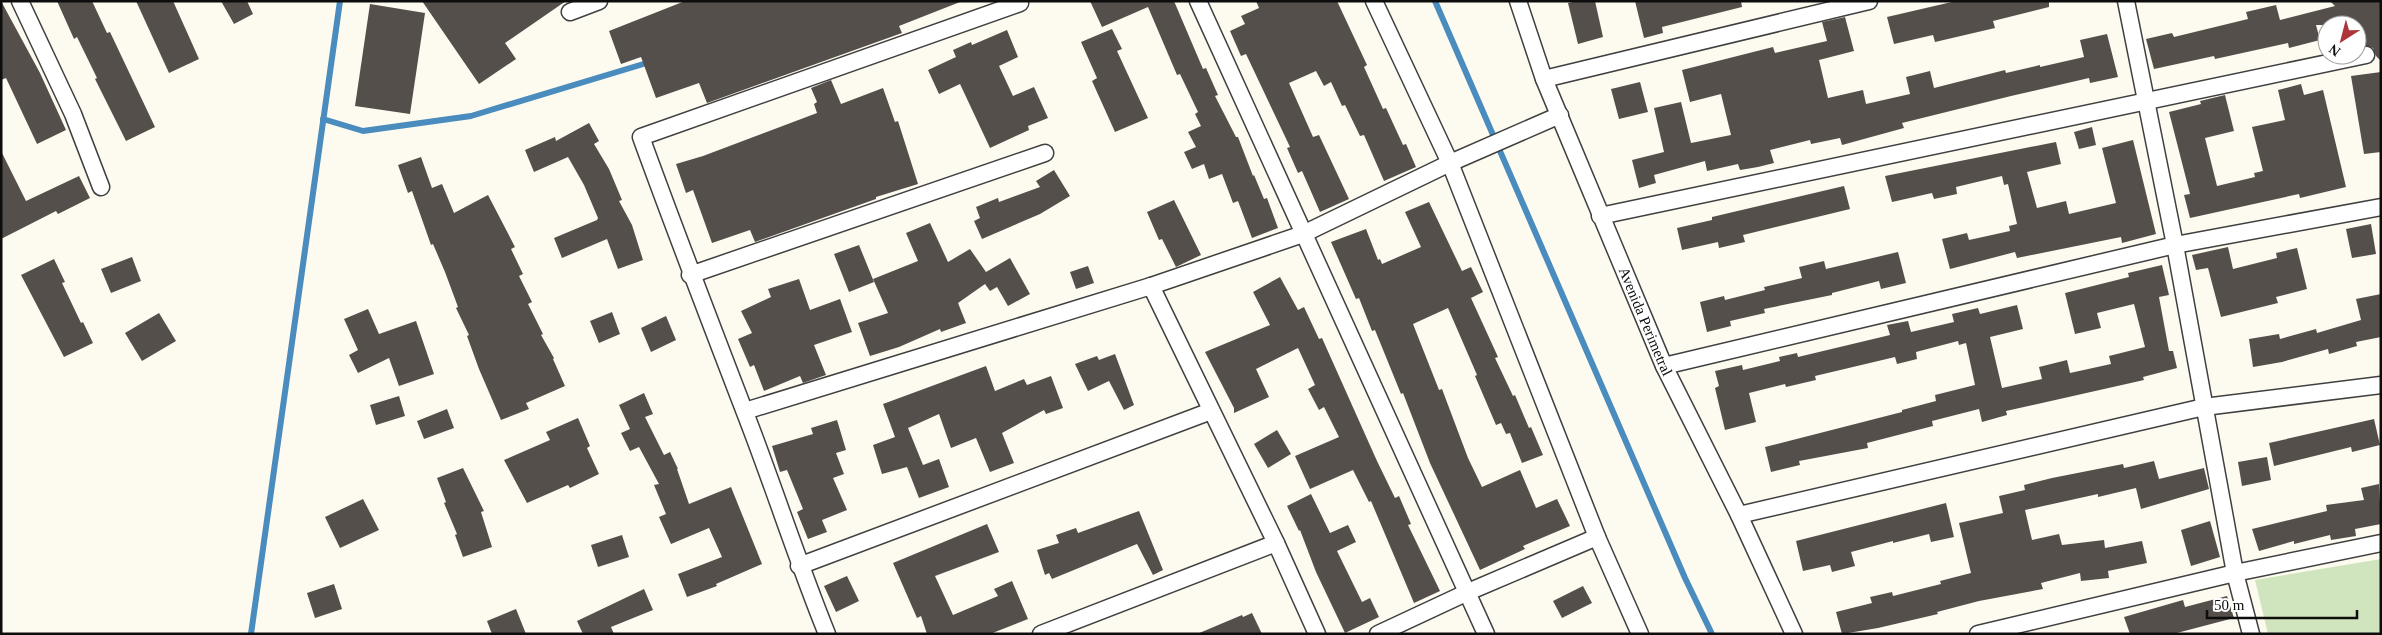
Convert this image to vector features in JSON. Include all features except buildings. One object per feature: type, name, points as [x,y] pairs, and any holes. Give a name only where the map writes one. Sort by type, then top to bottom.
[{"type":"street","points":[[20,1],[73,114],[101,187]]},
{"type":"street","points":[[570,12],[599,1]]},
{"type":"street","points":[[827,634],[799,566],[745,411],[690,275],[641,137],[1020,3],[1019,1]]},
{"type":"street","points":[[1198,1],[1486,634]]},
{"type":"street","points":[[1374,1],[1450,163],[1597,537],[1640,634]]},
{"type":"street","name":"Avenida Perimetral","points":[[1518,1],[1544,79],[1664,366],[1739,514],[1794,634]]},
{"type":"street","points":[[1544,79],[1832,5],[1869,1]]},
{"type":"street","points":[[2126,1],[2175,245],[2235,573],[2250,634]]},
{"type":"street","points":[[1600,216],[2319,65]]},
{"type":"street","points":[[745,411],[1151,286],[1303,234],[1450,163],[1560,115]]},
{"type":"street","points":[[690,275],[1045,152]]},
{"type":"street","points":[[1664,366],[2175,245],[2381,207]]},
{"type":"street","points":[[1151,286],[1276,543],[1317,634]]},
{"type":"street","points":[[1739,514],[2204,407],[2381,385]]},
{"type":"street","points":[[799,566],[1211,411]]},
{"type":"street","points":[[1378,634],[1468,592],[1597,537]]},
{"type":"street","points":[[1041,634],[1276,543]]},
{"type":"street","points":[[1978,634],[2235,573],[2381,543]]},
{"type":"green space","points":[[2381,559],[2381,634],[2268,634],[2255,580]]},
{"type":"waterway","points":[[251,634],[340,1]]},
{"type":"waterway","points":[[1435,1],[1685,578],[1712,634]]},
{"type":"waterway","points":[[323,119],[363,131],[471,116],[650,62]]}]
